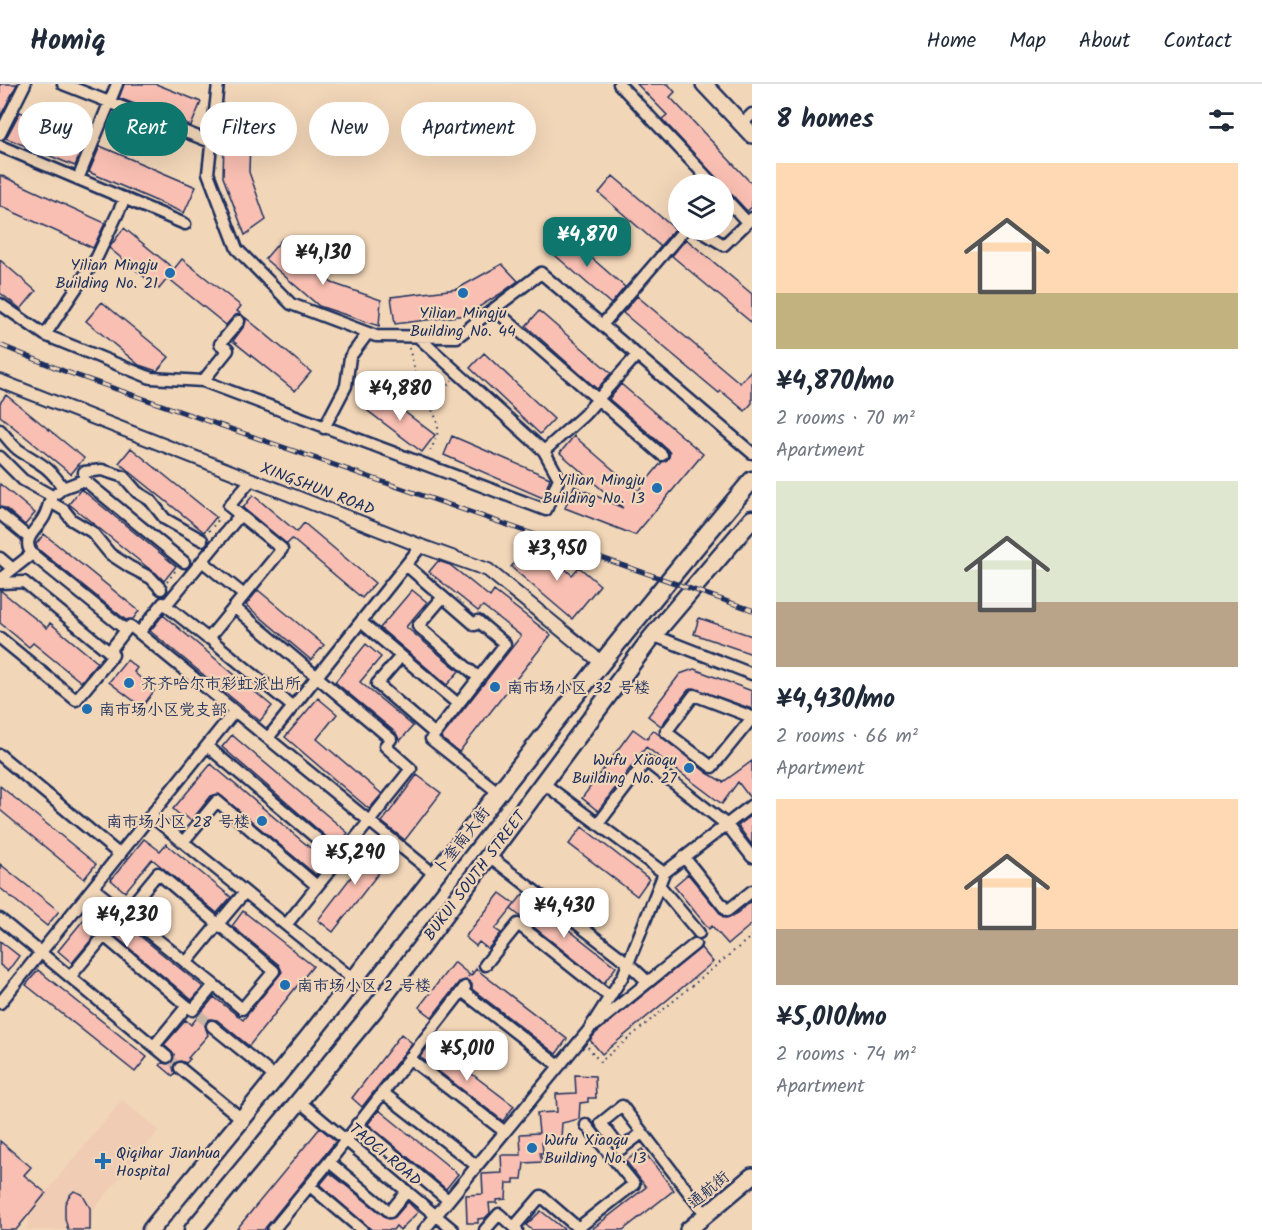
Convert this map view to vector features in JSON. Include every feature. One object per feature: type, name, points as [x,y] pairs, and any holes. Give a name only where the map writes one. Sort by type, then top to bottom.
[{"type":"main road","points":[[704,84],[748,124]]},
{"type":"main road","name":"卜奎南大街","points":[[151,1230],[354,980],[434,874],[667,580],[752,480]]},
{"type":"main road","name":"BUKUI SOUTH STREET","points":[[194,1230],[374,1010],[651,638],[752,519]]},
{"type":"main road","name":"通航街","points":[[688,1230],[752,1176]]},
{"type":"street","points":[[0,134],[25,84]]},
{"type":"street","points":[[63,84],[107,102]]},
{"type":"street","points":[[109,102],[117,84]]},
{"type":"street","points":[[216,102],[218,84]]},
{"type":"street","points":[[619,84],[703,174]]},
{"type":"street","points":[[78,179],[105,113]]},
{"type":"street","points":[[0,146],[185,224]]},
{"type":"street","points":[[210,156],[208,173],[237,249],[291,304],[376,336],[457,337],[541,273],[752,453]]},
{"type":"street","points":[[45,335],[97,257],[124,198]]},
{"type":"street","points":[[734,206],[750,220],[734,235]]},
{"type":"street","points":[[602,325],[675,240]]},
{"type":"street","points":[[716,240],[724,245],[729,240]]},
{"type":"street","points":[[0,304],[45,335],[151,378],[203,381],[546,510],[559,478],[544,452],[458,374],[412,336]]},
{"type":"street","points":[[494,309],[662,456]]},
{"type":"street","points":[[203,381],[228,350],[220,344],[239,321]]},
{"type":"street","points":[[324,428],[346,386],[350,357],[368,333]]},
{"type":"street","points":[[544,452],[584,415],[637,355]]},
{"type":"street","name":"XINGSHUN ROAD","points":[[0,381],[421,546],[488,570],[602,663]]},
{"type":"street","points":[[0,430],[18,450],[53,473],[63,488]]},
{"type":"street","points":[[0,458],[23,480],[64,510],[72,520],[92,532],[110,554],[151,578],[161,589]]},
{"type":"street","points":[[84,480],[84,472],[102,470],[124,477],[137,492],[150,500],[165,519],[202,540]]},
{"type":"street","points":[[84,480],[63,488],[51,499],[45,517],[28,537],[28,549],[126,630]]},
{"type":"street","points":[[84,480],[184,562]]},
{"type":"street","points":[[251,480],[229,506],[282,549],[209,638],[293,707]]},
{"type":"street","points":[[0,514],[28,537]]},
{"type":"street","points":[[166,605],[240,515]]},
{"type":"street","points":[[268,738],[421,546]]},
{"type":"street","points":[[0,581],[32,554]]},
{"type":"street","points":[[0,558],[13,569]]},
{"type":"street","points":[[202,561],[244,596]]},
{"type":"street","points":[[406,565],[475,625],[478,621],[506,644],[431,739],[499,793]]},
{"type":"street","points":[[0,581],[24,582],[113,655],[76,700],[0,638]]},
{"type":"street","points":[[443,597],[418,626],[479,678]]},
{"type":"street","points":[[139,633],[163,603],[207,638]]},
{"type":"street","points":[[234,607],[391,739],[384,746],[411,769],[286,925]]},
{"type":"street","points":[[361,622],[458,704]]},
{"type":"street","points":[[109,652],[130,626],[434,874]]},
{"type":"street","points":[[660,638],[752,674]]},
{"type":"street","points":[[401,656],[377,684],[435,734]]},
{"type":"street","points":[[694,695],[752,718],[712,767],[666,732],[694,695]]},
{"type":"street","points":[[0,1003],[234,712]]},
{"type":"street","points":[[207,746],[340,858]]},
{"type":"street","points":[[0,755],[120,855]]},
{"type":"street","points":[[598,824],[646,761],[727,825],[752,857]]},
{"type":"street","points":[[543,783],[664,873]]},
{"type":"street","points":[[183,842],[217,801],[317,886]]},
{"type":"street","points":[[424,1230],[585,1035],[623,976],[664,873],[751,807]]},
{"type":"street","points":[[151,816],[354,980]]},
{"type":"street","points":[[489,856],[628,963],[648,982]]},
{"type":"street","points":[[684,858],[727,911],[752,891]]},
{"type":"street","points":[[93,888],[242,1009],[274,971],[158,873],[125,913]]},
{"type":"street","points":[[585,1035],[697,938],[659,885]]},
{"type":"street","points":[[186,963],[245,892]]},
{"type":"street","points":[[0,919],[167,1057]]},
{"type":"street","points":[[486,965],[518,924],[610,997]]},
{"type":"street","points":[[70,977],[104,936],[193,1010]]},
{"type":"street","points":[[154,1046],[193,1010],[214,985]]},
{"type":"street","points":[[273,1230],[347,1141],[357,1124],[464,989],[559,1066]]},
{"type":"street","points":[[212,1026],[275,1077]]},
{"type":"street","points":[[409,1058],[505,1132]]},
{"type":"street","points":[[180,1068],[242,1119]]},
{"type":"street","points":[[382,1092],[477,1166]]},
{"type":"street","name":"TAOCI ROAD","points":[[299,1101],[453,1230]]},
{"type":"street","points":[[357,1124],[448,1200]]},
{"type":"street","points":[[485,1230],[499,1214],[516,1228],[542,1196],[578,1228],[634,1184],[586,1125]]},
{"type":"street","points":[[642,1133],[706,1215]]},
{"type":"street","points":[[329,1162],[390,1212],[407,1191]]},
{"type":"street","points":[[310,1186],[362,1230]]},
{"type":"path","points":[[412,336],[420,388],[414,396],[420,405],[429,405]]},
{"type":"path","points":[[432,394],[448,385],[458,374]]},
{"type":"path","points":[[420,388],[426,388],[432,394],[429,405]]},
{"type":"path","points":[[424,465],[439,431],[438,421],[429,405]]},
{"type":"path","points":[[202,540],[220,518]]},
{"type":"path","points":[[161,589],[184,562]]},
{"type":"path","points":[[585,1035],[600,1062],[752,936]]},
{"type":"path","points":[[464,989],[462,985],[480,961],[486,965]]},
{"type":"shaded area","name":"Qiqihar Jianhua Hospital","points":[[122,1100],[159,1130],[93,1210],[90,1230],[27,1230],[33,1208]]},
{"type":"building","points":[[0,84],[17,84],[0,117]]},
{"type":"building","points":[[124,84],[156,84],[201,102],[191,126],[188,125],[188,102],[129,102],[119,98]]},
{"type":"building","points":[[637,84],[668,84],[675,92],[670,97],[752,184],[752,207],[747,211],[734,197],[734,174],[713,174],[662,119],[667,115]]},
{"type":"building","points":[[18,116],[18,143],[6,138]]},
{"type":"building","points":[[100,146],[105,148],[105,156],[123,156],[196,187],[184,213],[89,172]]},
{"type":"building","points":[[50,156],[79,156],[75,166]]},
{"type":"building","points":[[224,156],[249,156],[249,172],[266,220],[245,235],[223,177]]},
{"type":"building","points":[[0,175],[105,223],[93,248],[0,206]]},
{"type":"building","points":[[613,176],[668,223],[668,237],[660,246],[599,193]]},
{"type":"building","name":"Yilian Mingju Building No. 21","points":[[124,228],[174,269],[182,259],[241,306],[237,311],[241,314],[234,316],[226,325],[168,278],[159,289],[109,248]]},
{"type":"building","points":[[563,233],[625,287],[611,304],[549,250]]},
{"type":"building","points":[[282,239],[332,283],[381,300],[379,326],[319,306],[265,259]]},
{"type":"building","points":[[687,240],[752,294],[752,323],[672,256]]},
{"type":"building","points":[[0,260],[36,291],[21,309],[0,293]]},
{"type":"building","name":"Yilian Mingju Building No. 44","points":[[502,264],[518,281],[466,315],[395,324],[391,297],[457,289]]},
{"type":"building","points":[[637,296],[740,383],[752,369],[752,403],[745,411],[721,391],[719,393],[623,313]]},
{"type":"building","points":[[102,302],[169,357],[157,371],[139,365],[86,321]]},
{"type":"building","points":[[539,311],[611,373],[597,389],[526,326]]},
{"type":"building","points":[[246,318],[311,372],[295,391],[233,341],[245,325]]},
{"type":"building","points":[[484,353],[554,419],[540,434],[470,368]]},
{"type":"building","points":[[621,384],[703,454],[635,535],[565,508],[574,486],[623,508],[560,453],[574,436],[638,491],[662,462],[669,457],[670,453],[667,449],[609,399]]},
{"type":"building","points":[[377,391],[435,435],[422,452],[364,408]]},
{"type":"building","points":[[6,395],[84,458],[71,474],[0,416],[0,403]]},
{"type":"building","points":[[452,436],[550,478],[543,498],[444,455]]},
{"type":"building","points":[[131,448],[216,517],[204,532],[119,463]]},
{"type":"building","points":[[0,484],[35,513],[25,525],[5,508],[0,507]]},
{"type":"building","points":[[81,489],[176,566],[164,581],[69,504]]},
{"type":"building","points":[[253,495],[297,532],[304,523],[375,583],[362,598],[292,539],[287,544],[243,508]]},
{"type":"building","points":[[44,534],[139,611],[133,619],[126,620],[38,549],[36,544]]},
{"type":"building","points":[[526,549],[541,562],[544,558],[550,563],[554,559],[572,575],[579,567],[600,585],[572,619],[511,567]]},
{"type":"building","name":"南市场小区 32 号楼","points":[[438,561],[450,565],[490,597],[494,591],[551,635],[459,752],[441,738],[521,636],[483,606],[478,611],[429,572]]},
{"type":"building","points":[[0,590],[47,628],[50,623],[97,662],[81,682],[33,643],[29,647],[0,623]]},
{"type":"building","points":[[258,590],[324,645],[311,660],[246,605]]},
{"type":"building","points":[[412,590],[427,602],[406,627],[459,671],[447,685],[380,628]]},
{"type":"building","points":[[163,615],[272,706],[260,721],[150,631]]},
{"type":"building","points":[[699,618],[752,636],[752,654],[694,634]]},
{"type":"building","points":[[366,644],[381,657],[360,682],[413,726],[400,741],[396,733],[335,682]]},
{"type":"building","name":"齐齐哈尔市彩虹派出所","points":[[127,660],[137,668],[134,672],[154,691],[142,707],[109,682]]},
{"type":"building","points":[[694,669],[752,691],[752,709],[693,688],[688,690],[661,726],[648,716],[680,674]]},
{"type":"building","points":[[318,698],[337,714],[317,739],[382,794],[369,809],[285,737]]},
{"type":"building","name":"Wufu Xiaoqu Building No. 27","points":[[633,729],[647,739],[653,730],[707,773],[723,782],[752,761],[752,798],[738,782],[722,804],[646,747],[598,811],[582,798]]},
{"type":"building","points":[[232,735],[348,833],[337,846],[222,747]]},
{"type":"building","name":"南市场小区 28 号楼","points":[[211,764],[327,862],[316,875],[219,794],[211,796],[191,821],[173,809]]},
{"type":"building","points":[[417,775],[441,793],[405,840],[382,822]]},
{"type":"building","points":[[0,786],[96,864],[84,879],[0,810]]},
{"type":"building","points":[[752,815],[752,845],[738,826]]},
{"type":"building","points":[[582,827],[649,879],[637,896],[569,844]]},
{"type":"building","points":[[144,839],[160,851],[166,844],[231,897],[217,913],[152,859],[125,892],[111,880]]},
{"type":"building","points":[[369,840],[391,857],[333,932],[318,920],[368,855],[361,850]]},
{"type":"building","points":[[0,864],[59,911],[47,926],[0,888]]},
{"type":"building","points":[[688,874],[724,918],[732,917],[752,901],[752,924],[728,944],[712,926],[709,929],[674,886]]},
{"type":"building","points":[[500,893],[515,904],[495,929],[501,933],[488,949],[479,942],[476,946],[465,937]]},
{"type":"building","points":[[523,894],[616,967],[604,983],[511,909]]},
{"type":"building","points":[[98,902],[203,987],[192,1000],[106,929],[101,928],[72,963],[58,951]]},
{"type":"building","name":"南市场小区 2 号楼","points":[[243,911],[313,966],[249,1046],[217,1020],[209,1019],[205,1025],[208,1035],[186,1063],[181,1061],[175,1063],[173,1076],[160,1065],[173,1061],[174,1054],[164,1045],[186,1020],[191,1025],[214,997],[243,1020],[282,972],[279,965],[232,926]]},
{"type":"building","points":[[0,941],[19,956],[8,971],[0,965]]},
{"type":"building","points":[[701,948],[713,962],[602,1054],[590,1040],[596,1033]]},
{"type":"building","points":[[454,962],[471,976],[476,969],[567,1039],[556,1054],[472,989],[472,984],[467,980],[459,982],[432,1017],[419,1007]]},
{"type":"building","points":[[38,970],[147,1057],[135,1072],[26,985]]},
{"type":"building","points":[[401,1034],[412,1043],[362,1107],[352,1098]]},
{"type":"building","points":[[431,1043],[514,1106],[503,1121],[420,1057]]},
{"type":"building","name":"Wufu Xiaoqu Building No. 13","points":[[575,1075],[595,1076],[596,1098],[588,1098],[588,1102],[580,1103],[579,1119],[562,1123],[561,1138],[542,1142],[543,1153],[540,1153],[542,1162],[524,1163],[522,1179],[514,1179],[514,1183],[507,1183],[506,1199],[497,1200],[497,1203],[489,1203],[490,1213],[485,1218],[478,1219],[478,1223],[467,1223],[466,1195],[483,1194],[482,1174],[502,1173],[501,1155],[521,1155],[520,1134],[539,1133],[537,1113],[557,1112],[556,1094],[576,1093]]},
{"type":"building","points":[[379,1110],[458,1174],[446,1189],[368,1124]]},
{"type":"building","points":[[320,1128],[336,1141],[264,1230],[236,1230]]},
{"type":"building","points":[[0,1141],[31,1167],[24,1175],[46,1193],[16,1230],[0,1230]]},
{"type":"building","points":[[642,1149],[674,1190],[623,1230],[591,1230],[646,1187],[626,1161]]},
{"type":"building","points":[[330,1173],[388,1219],[395,1217],[408,1202],[418,1212],[400,1230],[396,1226],[393,1230],[372,1230],[320,1185]]},
{"type":"building","points":[[74,1191],[82,1194],[90,1208],[90,1230],[68,1230],[65,1204]]},
{"type":"building","points":[[541,1211],[565,1230],[532,1230],[526,1225]]},
{"type":"tunnel","points":[[199,1015],[212,1026]]},
{"type":"tunnel","points":[[167,1057],[180,1068]]},
{"type":"railway","points":[[0,345],[64,371],[752,610]]},
{"type":"place","name":"Yilian Mingju Building No. 21","points":[[170,273]]},
{"type":"place","name":"Yilian Mingju Building No. 44","points":[[463,293]]},
{"type":"place","name":"Yilian Mingju Building No. 13","points":[[657,488]]},
{"type":"place","name":"齐齐哈尔市彩虹派出所","points":[[129,683]]},
{"type":"place","name":"南市场小区 32 号楼","points":[[495,687]]},
{"type":"place","name":"南市场小区党支部","points":[[87,709]]},
{"type":"place","name":"Wufu Xiaoqu Building No. 27","points":[[689,768]]},
{"type":"place","name":"南市场小区 28 号楼","points":[[262,821]]},
{"type":"place","name":"南市场小区 2 号楼","points":[[285,985]]},
{"type":"place","name":"Wufu Xiaoqu Building No. 13","points":[[532,1148]]},
{"type":"place","name":"Qiqihar Jianhua Hospital","points":[[103,1161]]}]
